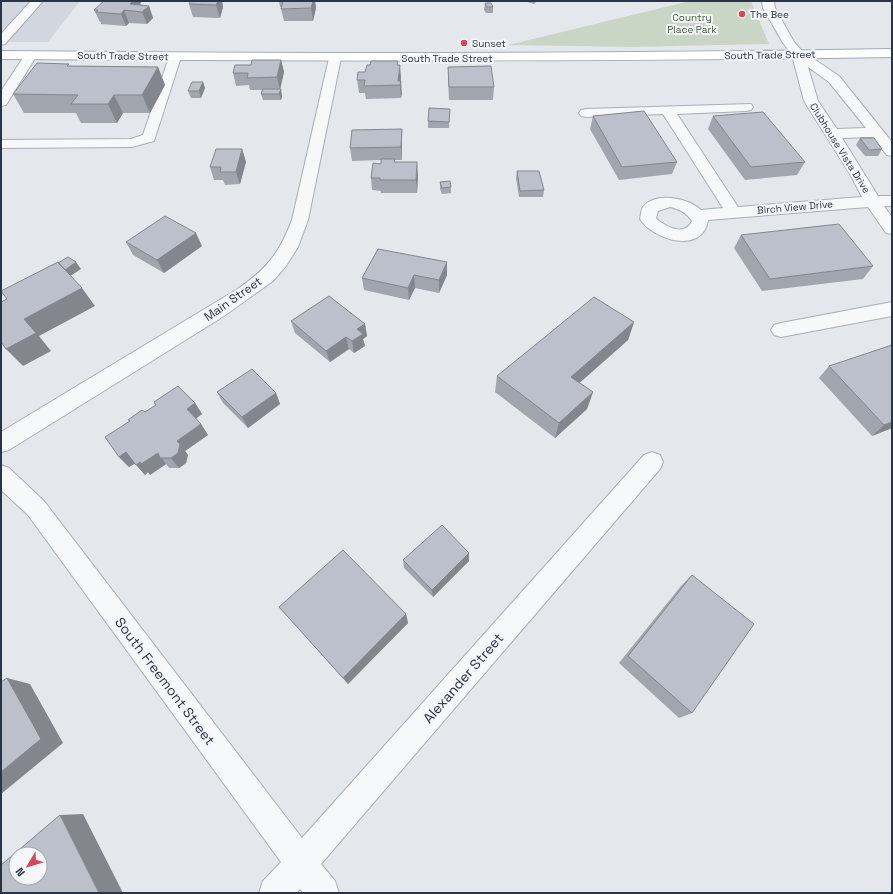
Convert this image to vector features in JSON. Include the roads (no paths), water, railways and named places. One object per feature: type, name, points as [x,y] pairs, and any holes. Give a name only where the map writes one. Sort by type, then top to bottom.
[{"type":"main road","name":"South Trade Street","points":[[1,55],[335,58],[659,57],[892,53]]},
{"type":"street","points":[[1,41],[37,1]]},
{"type":"street","points":[[768,1],[769,8],[783,34],[798,54],[834,79],[892,152]]},
{"type":"street","name":"Clubhouse Vista Drive","points":[[798,54],[811,101],[858,174],[873,202],[892,229]]},
{"type":"street","points":[[1,102],[31,55]]},
{"type":"street","points":[[1,144],[132,143],[149,138],[174,57]]},
{"type":"street","name":"Main Street","points":[[1,443],[217,312],[253,287],[280,262],[291,244],[300,220],[335,58]]},
{"type":"street","points":[[586,113],[746,107]]},
{"type":"street","points":[[668,111],[734,213]]},
{"type":"street","points":[[832,134],[876,132]]},
{"type":"street","name":"Birch View Drive","points":[[697,216],[892,201]]},
{"type":"street","points":[[781,330],[892,309]]},
{"type":"street","name":"Alexander Street","points":[[275,893],[652,462]]},
{"type":"street","name":"South Freemont Street","points":[[1,475],[36,508],[323,893]]},
{"type":"place","name":"The Bee","points":[[742,14]]},
{"type":"place","name":"Sunset","points":[[464,43]]},
{"type":"park label","name":"Country Place Park","points":[[692,22]]}]
